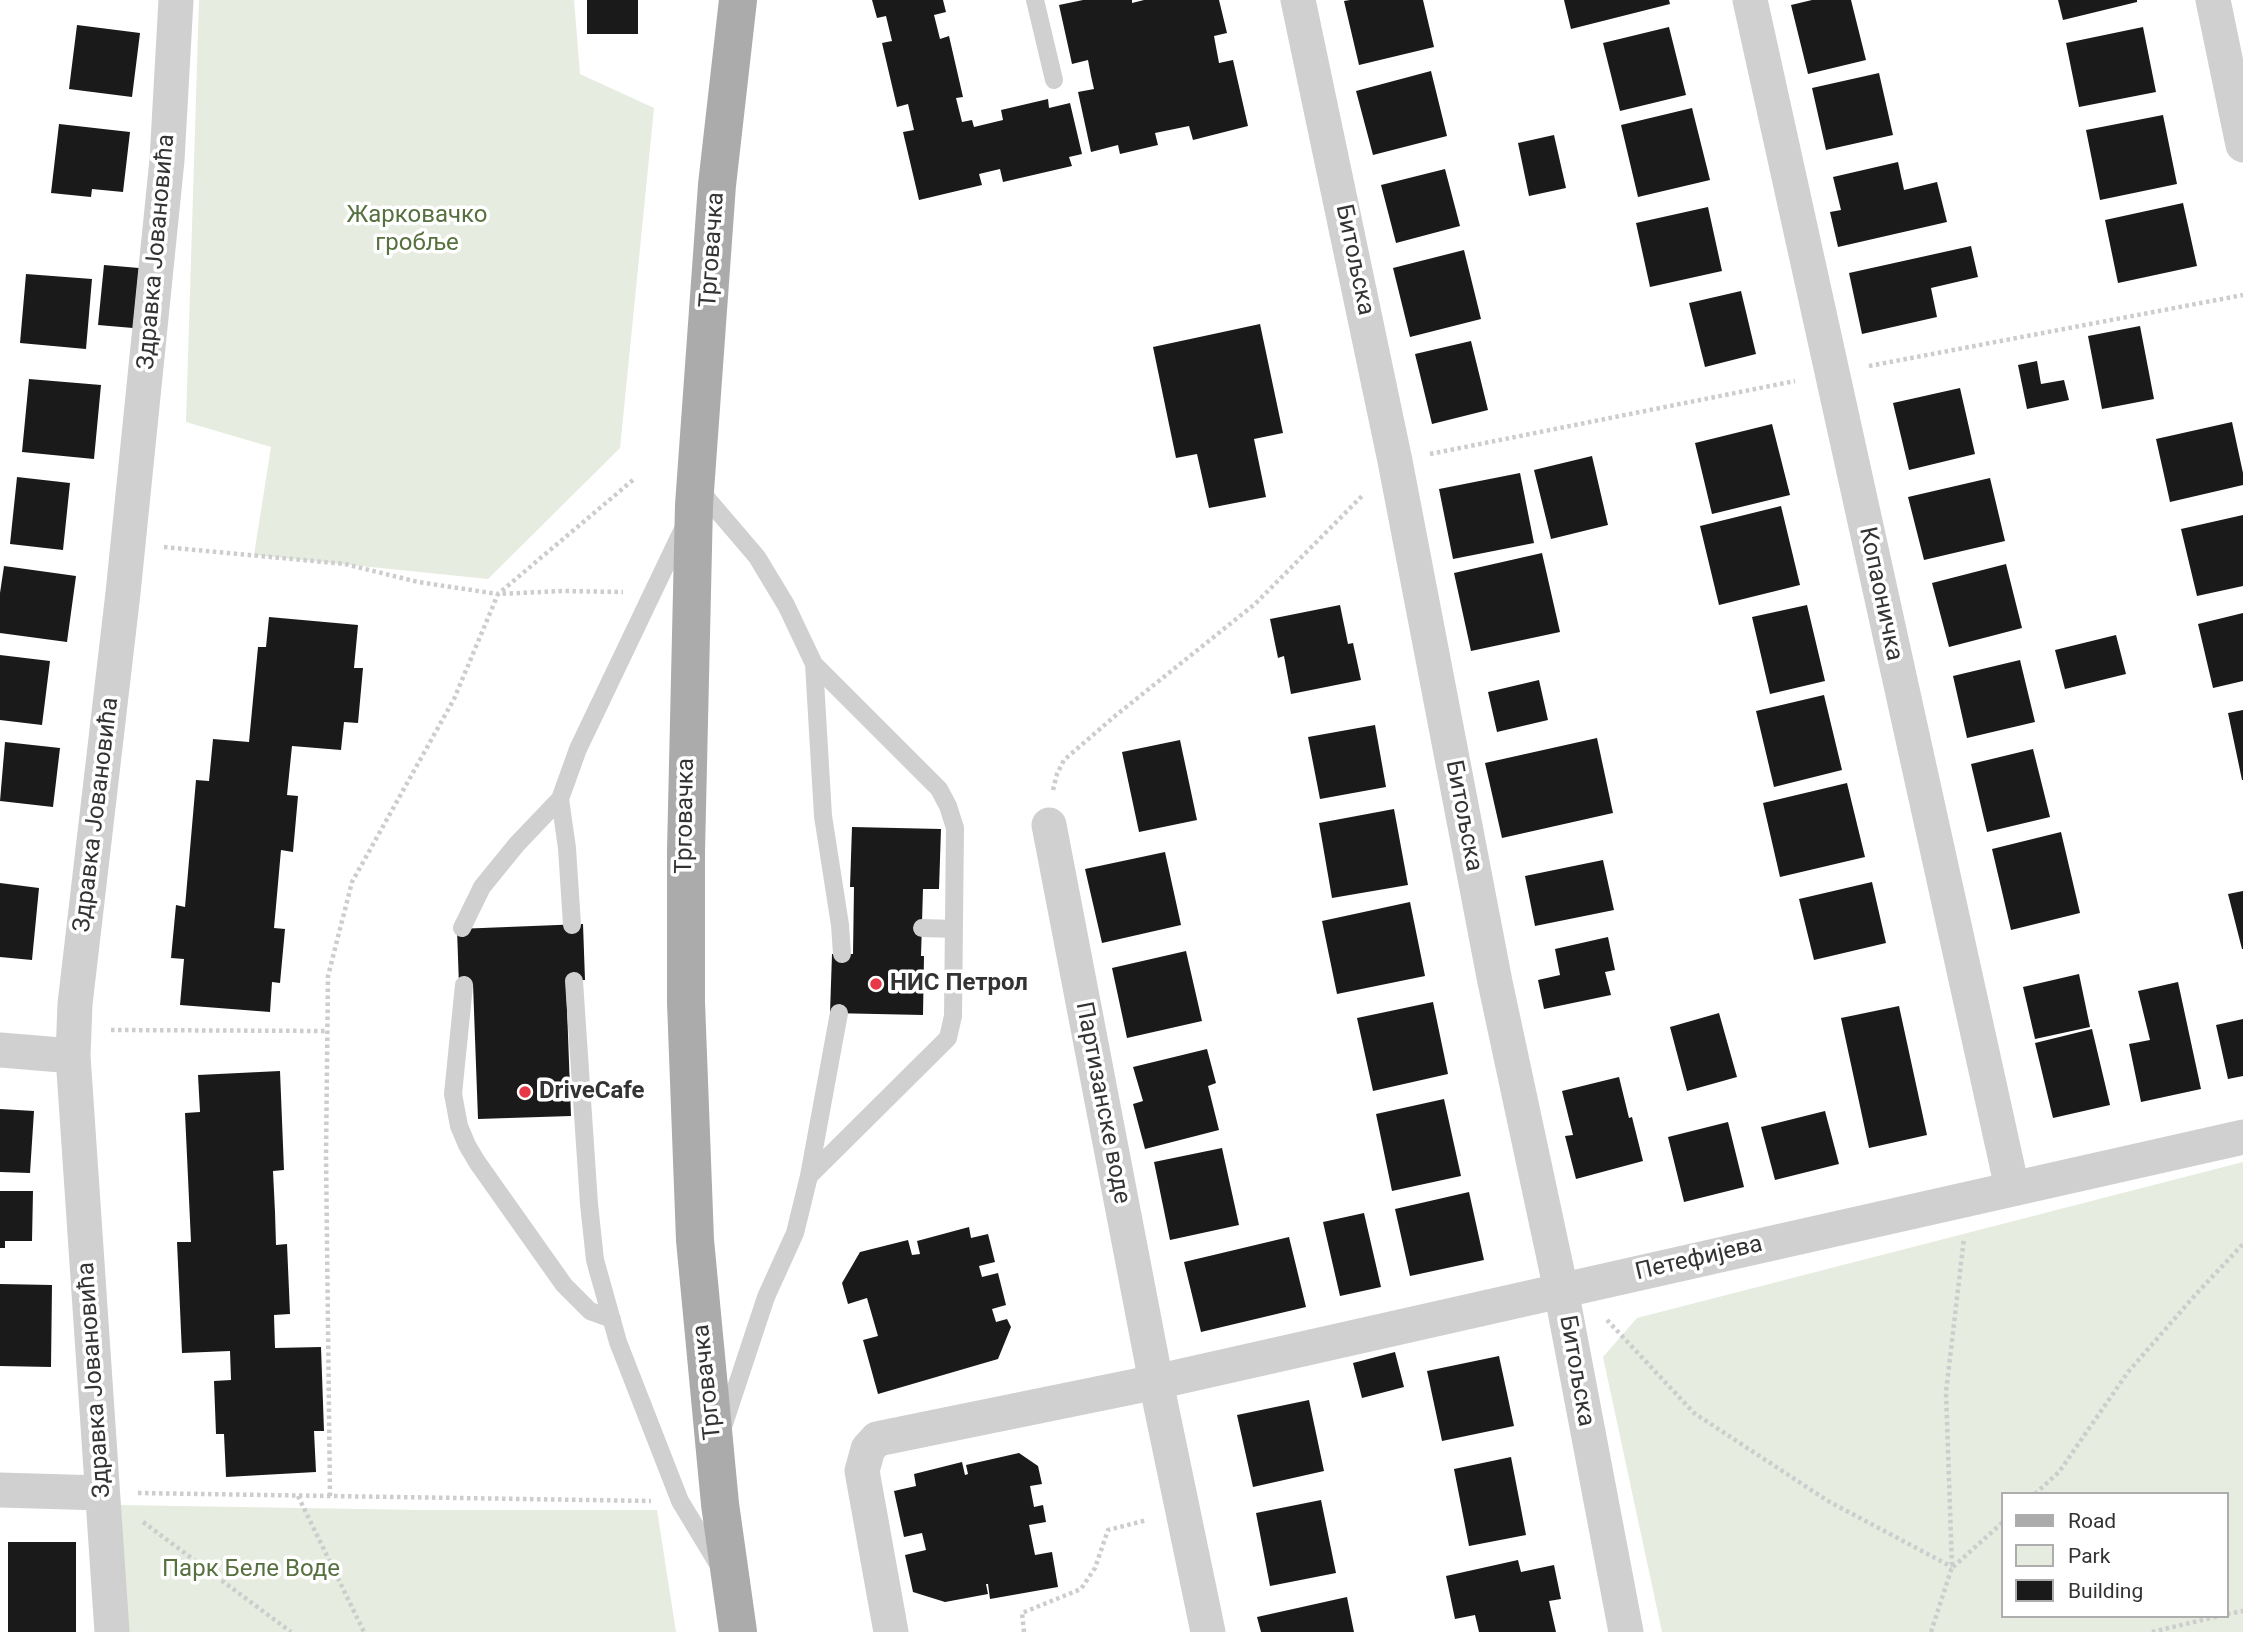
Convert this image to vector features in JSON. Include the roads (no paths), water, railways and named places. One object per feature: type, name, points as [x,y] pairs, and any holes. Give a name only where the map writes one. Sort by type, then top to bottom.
[{"type":"main road","name":"Трговачка","points":[[738,0],[717,185],[695,495],[687,730],[686,1002],[695,1240],[709,1399],[738,1632]]},
{"type":"street","name":"Здравка Јовановића","points":[[112,1632],[73,1043],[167,160],[176,0]]},
{"type":"street","name":"Битољска","points":[[1298,0],[1395,461],[1492,969],[1561,1290],[1626,1632]]},
{"type":"street","name":"Копаоничка","points":[[1749,0],[2012,1188]]},
{"type":"street","points":[[2213,0],[2243,145]]},
{"type":"street","name":"Партизанске воде","points":[[1049,825],[1156,1382],[1208,1632]]},
{"type":"street","points":[[0,1050],[73,1043]]},
{"type":"street","name":"Петефијева","points":[[1156,1382],[2243,1138]]},
{"type":"street","points":[[891,1632],[862,1471],[868,1449],[877,1438],[1156,1382]]},
{"type":"street","points":[[0,1490],[102,1493]]},
{"type":"lane","points":[[1035,0],[1054,80]]},
{"type":"lane","points":[[462,928],[482,887],[559,799],[578,749],[695,495],[757,557],[786,605],[814,664],[939,789],[955,828],[953,1016],[948,1038],[809,1176]]},
{"type":"lane","points":[[814,664],[823,816],[847,925],[842,954]]},
{"type":"lane","points":[[559,799],[567,848],[572,925]]},
{"type":"lane","points":[[922,928],[954,929]]},
{"type":"lane","points":[[574,981],[572,1023],[595,1260],[618,1342],[680,1501],[732,1585]]},
{"type":"lane","points":[[464,985],[467,1027],[453,1094],[459,1126],[467,1145],[564,1285],[590,1311],[612,1320]]},
{"type":"lane","points":[[715,1451],[766,1297],[795,1233],[809,1176],[839,1013]]},
{"type":"place","name":"НИС Петрол","points":[[876,984]]},
{"type":"place","name":"DriveCafe","points":[[525,1092]]},
{"type":"park label","name":"Жарковачко гробље","points":[[417,230]]},
{"type":"park label","name":"Парк Беле Воде","points":[[251,1570]]}]
